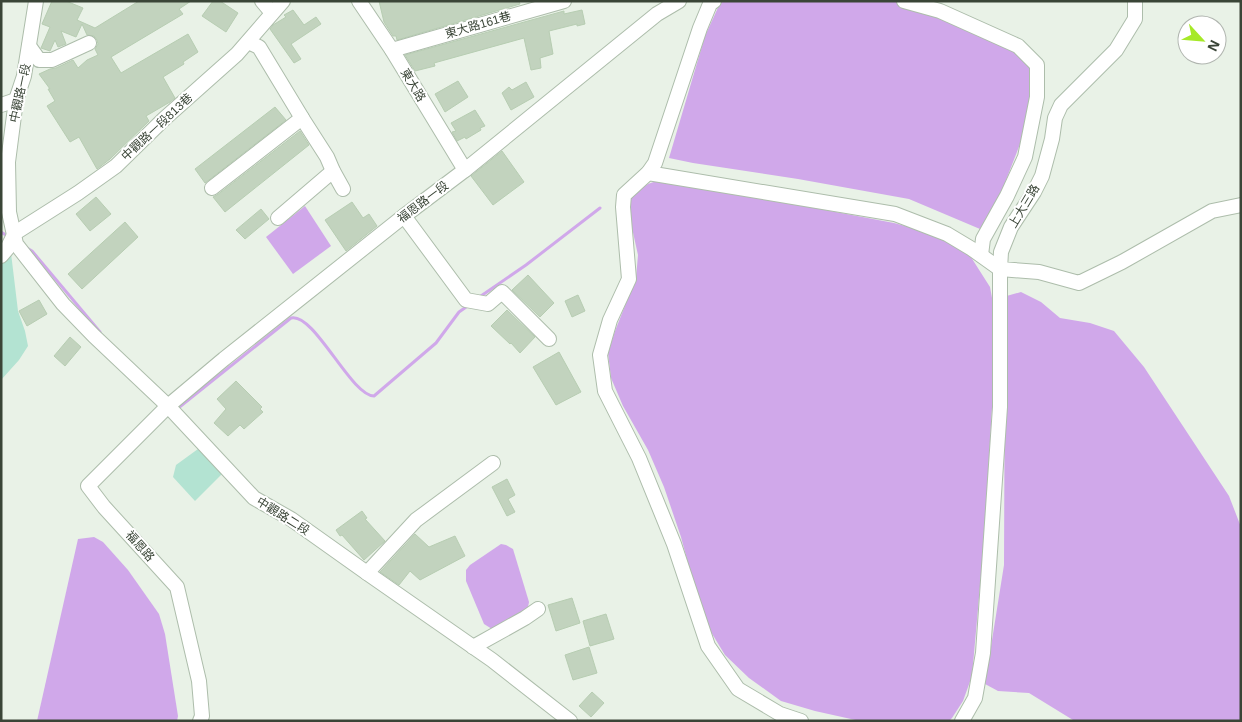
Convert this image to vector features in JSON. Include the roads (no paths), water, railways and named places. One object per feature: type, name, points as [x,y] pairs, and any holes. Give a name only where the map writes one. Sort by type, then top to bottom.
[{"type":"street","name":"中觀路一段","points":[[15,239],[9,212],[8,162],[16,100],[24,76],[36,1]]},
{"type":"street","points":[[262,1],[272,14]]},
{"type":"street","name":"中觀路一段813巷","points":[[15,239],[116,166],[164,119],[237,54],[283,1]]},
{"type":"street","name":"東大路161巷","points":[[392,50],[564,1]]},
{"type":"street","name":"福恩路一段","points":[[168,406],[224,359],[465,170],[657,14],[679,1]]},
{"type":"street","points":[[904,1],[940,11],[1018,46],[1037,65],[1037,97],[1026,157],[983,239],[981,255]]},
{"type":"street","name":"上大三路","points":[[962,721],[975,698],[983,653],[1000,407],[1001,252],[1011,227],[1042,176],[1052,139],[1055,118],[1061,105],[1116,50],[1135,18],[1135,1]]},
{"type":"street","name":"東大路","points":[[361,2],[465,170]]},
{"type":"street","points":[[710,2],[654,163],[648,173],[624,195],[623,206],[629,279],[610,320],[600,355],[605,391],[643,466],[674,544],[708,646],[738,688],[780,714],[801,721]]},
{"type":"street","points":[[29,46],[40,60],[52,60],[88,42]]},
{"type":"street","points":[[248,42],[259,47],[326,157],[343,189]]},
{"type":"street","points":[[1,105],[16,100]]},
{"type":"street","points":[[212,188],[302,118]]},
{"type":"street","points":[[278,218],[333,172]]},
{"type":"street","points":[[648,173],[896,214],[947,234],[1000,269],[1039,272],[1079,284],[1212,212],[1241,205]]},
{"type":"street","points":[[404,216],[466,300],[488,304],[502,292],[549,339]]},
{"type":"street","points":[[1,256],[15,239]]},
{"type":"street","name":"中觀路二段","points":[[15,239],[63,304],[168,406],[254,498],[291,518],[473,647],[570,721]]},
{"type":"street","name":"福恩路","points":[[168,406],[88,486],[104,507],[177,587],[199,681],[202,716],[200,721]]},
{"type":"street","points":[[367,573],[416,520],[493,463]]},
{"type":"street","points":[[473,647],[538,609]]},
{"type":"waterway","points":[[478,298],[526,265],[600,208]]},
{"type":"waterway","points":[[1,232],[9,237]]},
{"type":"waterway","points":[[27,248],[32,251],[100,332]]},
{"type":"waterway","points":[[177,409],[291,318],[300,320],[310,328],[355,383],[365,392],[374,396],[436,343],[459,312],[469,305]]}]
